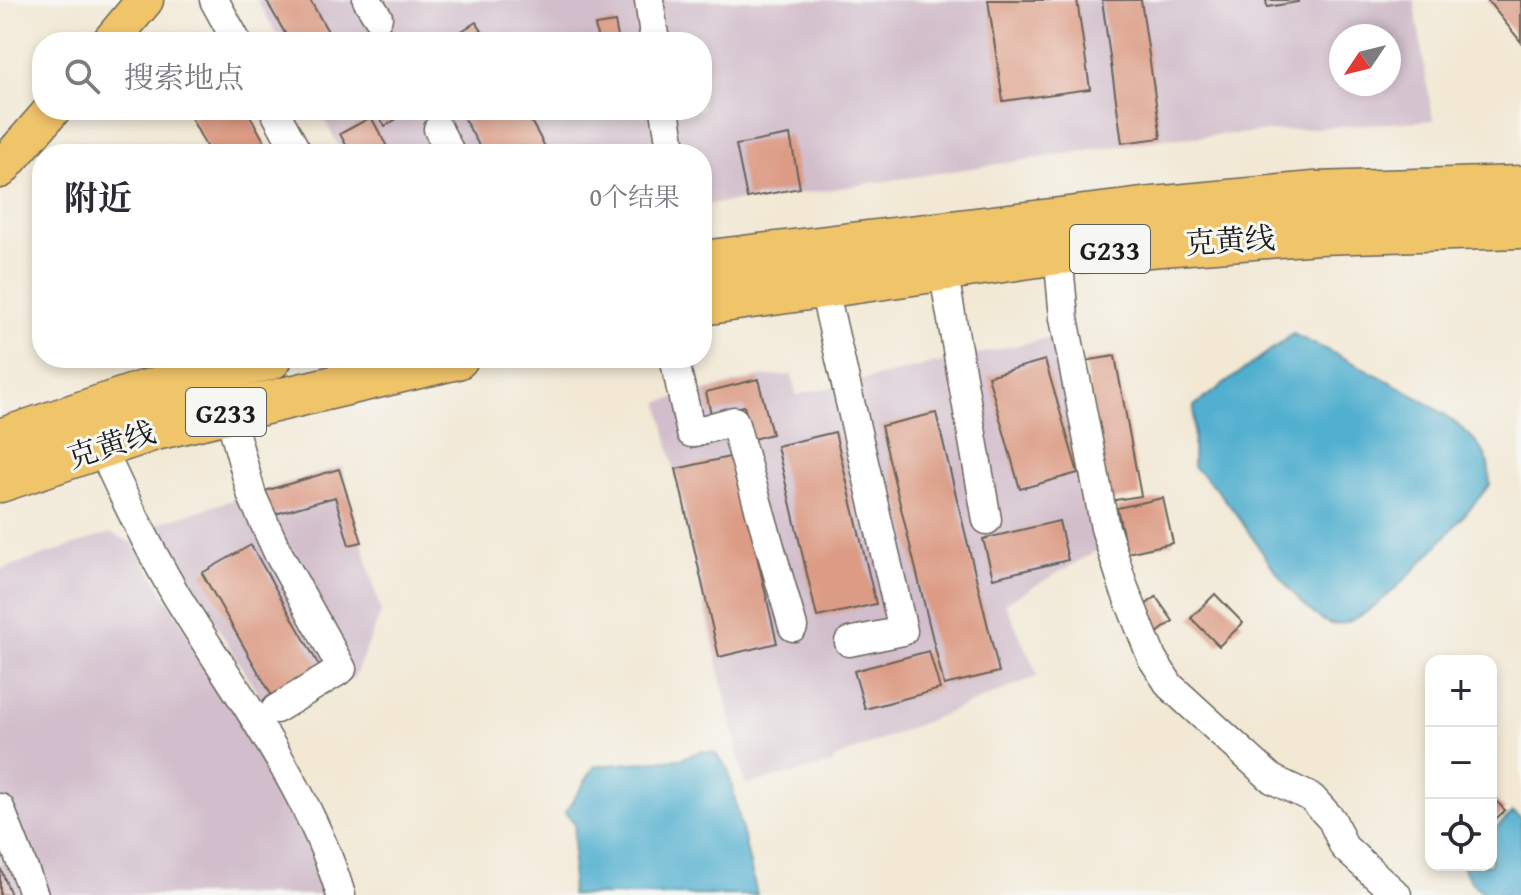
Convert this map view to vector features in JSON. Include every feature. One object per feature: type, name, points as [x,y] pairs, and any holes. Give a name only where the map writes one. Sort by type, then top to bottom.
[{"type":"highway","name":"克黄线","points":[[712,261],[1127,211],[1267,198],[1521,187]]},
{"type":"highway","name":"克黄线","points":[[712,302],[1058,253],[1319,233],[1521,227]]},
{"type":"highway","name":"克黄线","points":[[0,440],[146,391],[233,368]]},
{"type":"highway","name":"克黄线","points":[[0,481],[155,429],[415,368]]},
{"type":"main road","points":[[118,32],[145,0]]},
{"type":"main road","points":[[0,170],[43,120]]},
{"type":"street","points":[[214,0],[232,32]]},
{"type":"street","points":[[649,0],[654,32]]},
{"type":"street","points":[[279,120],[293,144]]},
{"type":"street","points":[[667,120],[670,144]]},
{"type":"street","points":[[1058,253],[1064,318],[1105,528],[1124,588],[1152,658],[1170,686],[1272,779],[1312,798],[1332,820],[1344,847],[1397,895]]},
{"type":"street","points":[[943,269],[987,520]]},
{"type":"street","points":[[823,285],[903,631],[849,642]]},
{"type":"street","points":[[676,368],[691,433],[734,421],[793,627]]},
{"type":"street","points":[[229,412],[252,496],[278,553],[342,669],[276,709]]},
{"type":"street","points":[[101,447],[128,508],[175,593],[294,782],[328,852],[341,895]]},
{"type":"street","points":[[0,808],[34,895]]},
{"type":"shaded area","points":[[257,0],[1414,0],[1433,120],[1165,139],[807,193],[712,204],[712,144],[338,144],[324,120],[712,120],[712,32],[275,32]]},
{"type":"shaded area","points":[[1052,337],[1100,549],[1005,603],[1038,676],[834,759],[832,764],[745,785],[659,402],[760,377],[792,375],[796,395]]},
{"type":"shaded area","points":[[342,466],[381,613],[355,676],[275,722],[155,524]]},
{"type":"shaded area","points":[[110,533],[133,543],[296,810],[320,870],[324,895],[0,895],[0,570]]},
{"type":"water","points":[[1293,334],[1427,403],[1473,438],[1489,466],[1490,485],[1438,545],[1389,594],[1365,613],[1345,623],[1328,623],[1304,604],[1274,569],[1225,499],[1193,467],[1194,406]]},
{"type":"water","points":[[701,751],[715,753],[728,769],[757,895],[571,895],[575,824],[565,813],[595,766],[680,759]]},
{"type":"water","points":[[1513,812],[1521,818],[1521,895],[1486,895],[1472,883],[1465,871],[1497,871],[1497,827]]},
{"type":"building","points":[[266,0],[310,0],[328,32],[284,32]]},
{"type":"building","points":[[988,0],[1077,0],[1090,89],[1003,101]]},
{"type":"building","points":[[1102,0],[1141,0],[1161,138],[1122,143]]},
{"type":"building","points":[[1266,0],[1298,0],[1298,2],[1267,7]]},
{"type":"building","points":[[1487,0],[1521,0],[1521,42]]},
{"type":"building","points":[[476,22],[482,32],[460,32]]},
{"type":"building","points":[[615,22],[617,32],[596,32],[595,25]]},
{"type":"building","points":[[192,120],[252,120],[266,144],[205,144]]},
{"type":"building","points":[[366,120],[373,120],[386,144],[346,144],[340,134]]},
{"type":"building","points":[[381,120],[395,120],[385,126]]},
{"type":"building","points":[[465,120],[530,120],[544,144],[478,144]]},
{"type":"building","points":[[790,135],[800,188],[747,198],[736,145]]},
{"type":"building","points":[[1115,356],[1141,496],[1109,501],[1084,361]]},
{"type":"building","points":[[1045,360],[1078,473],[1020,489],[988,376]]},
{"type":"building","points":[[758,379],[772,434],[753,439],[744,406],[711,414],[706,392]]},
{"type":"building","points":[[936,413],[999,672],[944,685],[881,426]]},
{"type":"building","points":[[835,432],[876,604],[817,617],[777,446]]},
{"type":"building","points":[[734,456],[777,643],[719,657],[676,469]]},
{"type":"building","points":[[339,469],[362,542],[349,545],[335,497],[272,515],[265,491]]},
{"type":"building","points":[[1163,498],[1173,543],[1127,553],[1117,508]]},
{"type":"building","points":[[1059,521],[1068,560],[993,578],[983,539]]},
{"type":"building","points":[[251,545],[321,669],[272,696],[202,573]]},
{"type":"building","points":[[1215,594],[1243,623],[1219,646],[1191,618]]},
{"type":"building","points":[[1156,597],[1173,621],[1157,633],[1140,609]]},
{"type":"building","points":[[929,651],[940,689],[865,709],[854,671]]},
{"type":"building","points":[[1497,802],[1505,810],[1497,818]]},
{"type":"building","points":[[0,867],[11,895],[0,895]]}]
